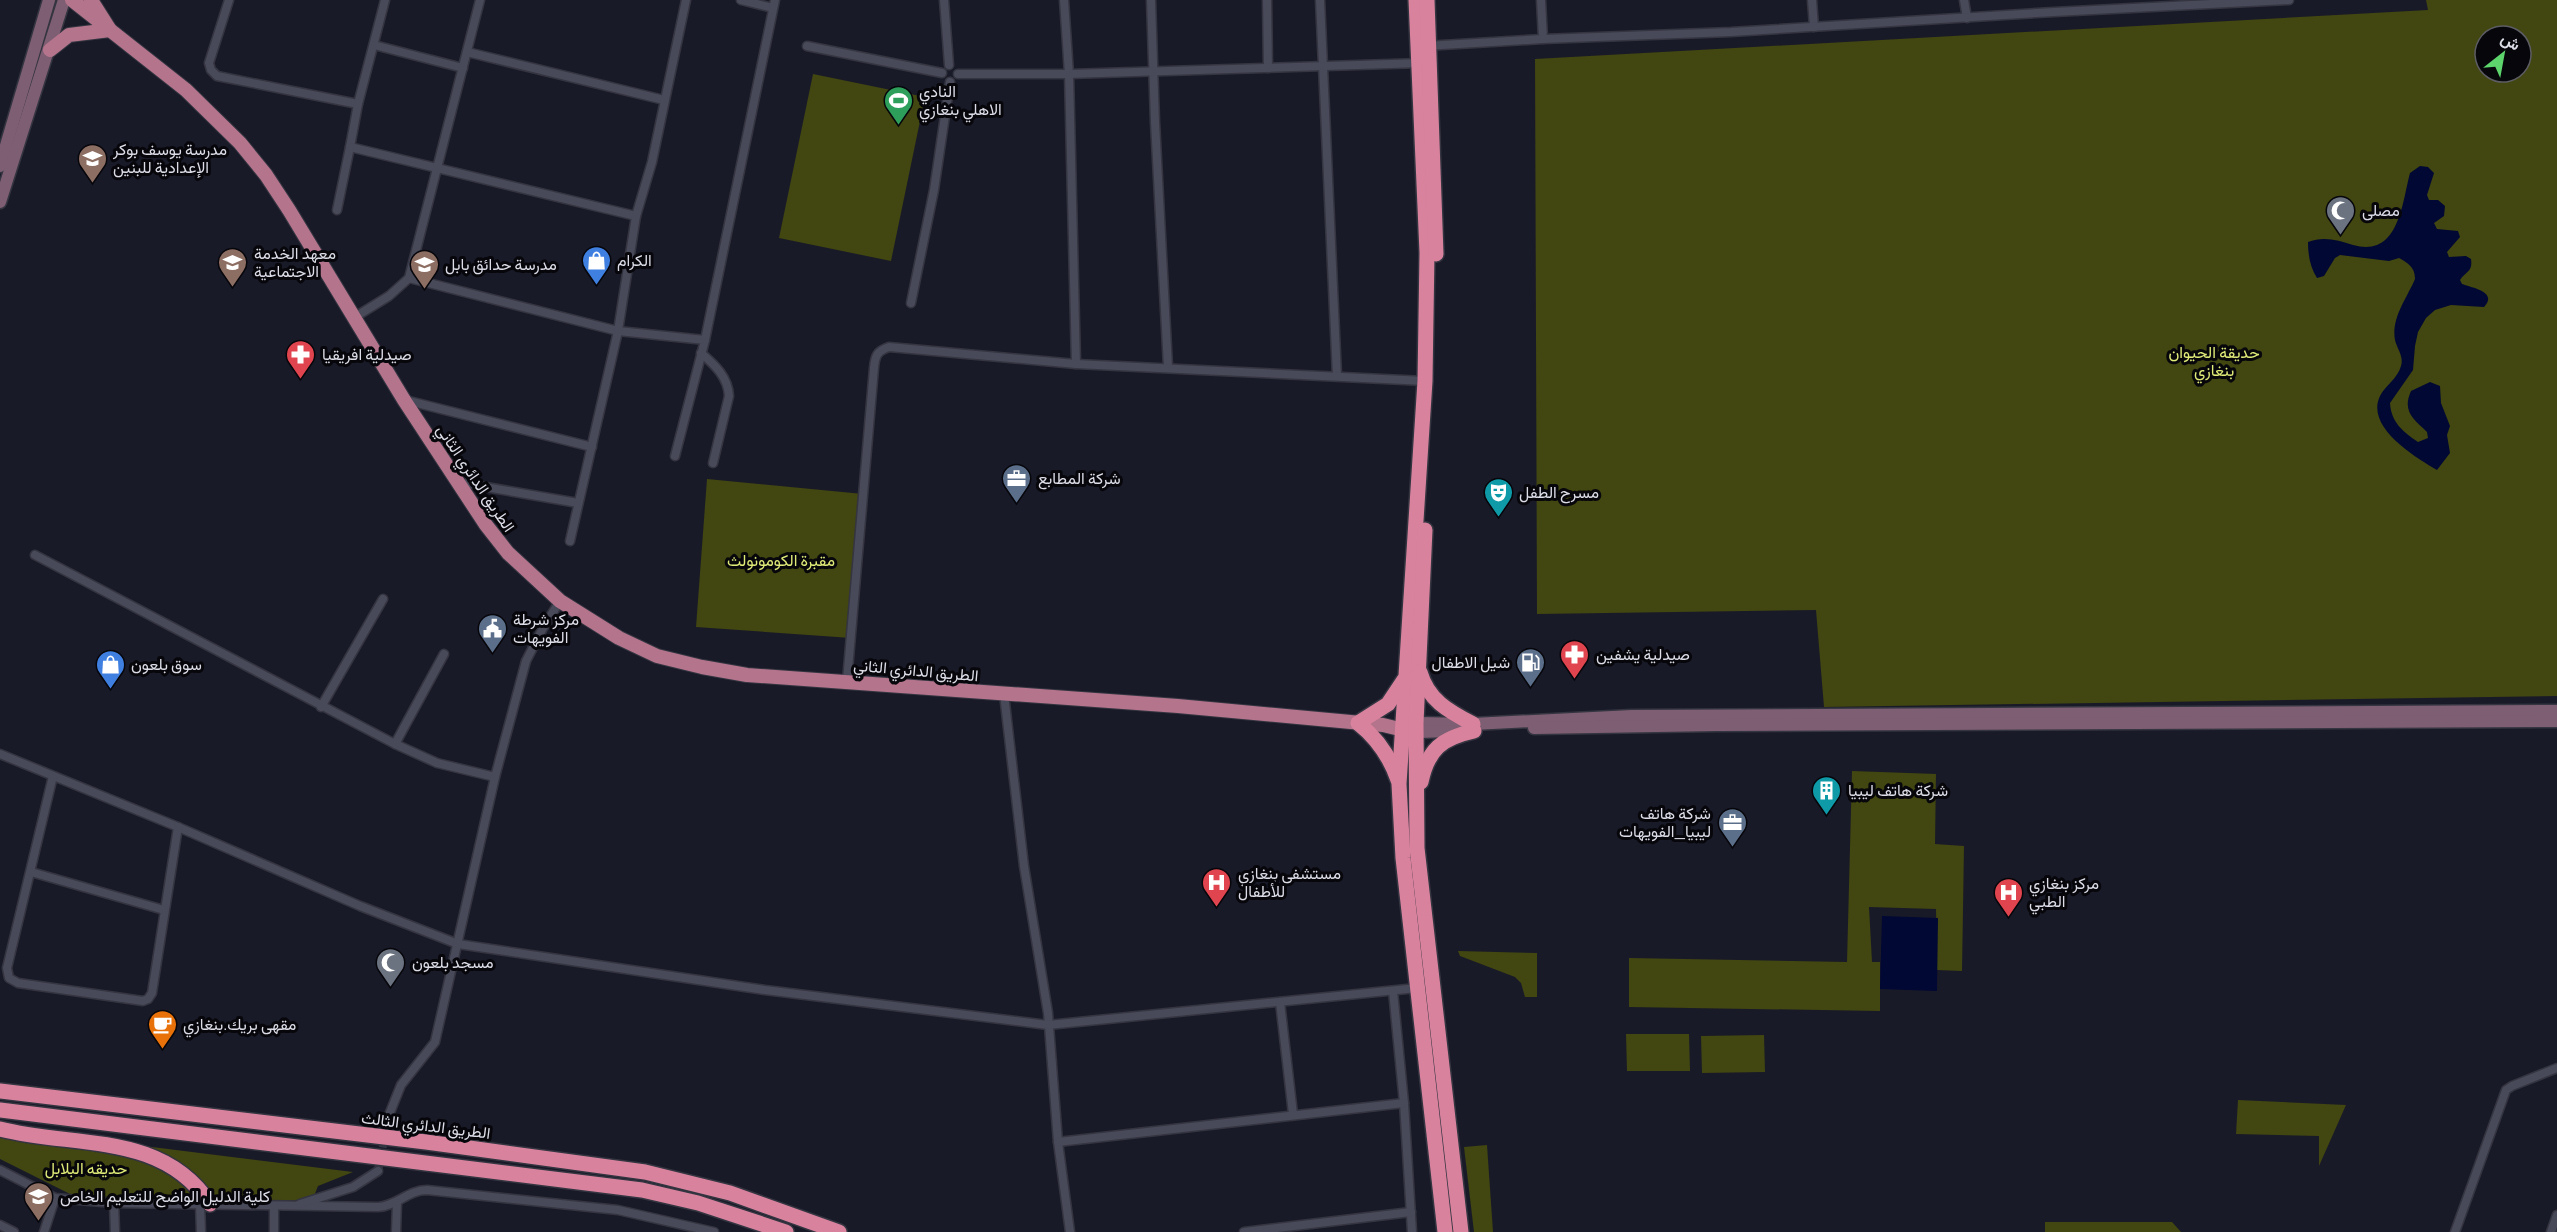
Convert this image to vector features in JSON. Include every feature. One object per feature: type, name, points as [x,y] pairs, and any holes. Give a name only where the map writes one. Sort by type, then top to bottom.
[{"type":"highway","points":[[1416,0],[1424,46]]},
{"type":"highway","points":[[1427,0],[1424,46],[1425,381],[1409,727],[1399,784],[1403,858],[1445,1232]]},
{"type":"highway","points":[[1399,784],[1383,750],[1368,730],[1358,723],[1388,704],[1412,672],[1436,347],[1436,220],[1424,63]]},
{"type":"highway","points":[[1412,672],[1442,707],[1474,727]]},
{"type":"highway","points":[[1409,727],[1416,802],[1419,882],[1461,1232]]},
{"type":"highway","points":[[1416,802],[1424,768],[1436,748],[1454,735],[1474,727]]},
{"type":"highway","name":"الطريق الدائري الثالث","points":[[0,1091],[414,1141],[645,1172],[730,1193],[839,1232]]},
{"type":"highway","points":[[0,1110],[642,1190],[698,1203],[786,1232]]},
{"type":"highway","points":[[0,1129],[123,1147],[145,1153],[183,1173],[196,1185],[205,1204]]},
{"type":"main road","points":[[0,166],[49,0]]},
{"type":"main road","points":[[0,202],[64,0]]},
{"type":"main road","name":"الطريق الدائري الثاني","points":[[72,0],[186,90],[240,143],[289,210],[404,400],[486,525],[508,553],[560,601],[619,638],[657,656],[747,675],[847,681],[1409,727]]},
{"type":"main road","points":[[50,50],[69,35],[110,30],[92,0]]},
{"type":"main road","points":[[1474,727],[1632,716],[2557,711]]},
{"type":"main road","points":[[1409,727],[2557,721]]},
{"type":"street","points":[[229,0],[209,63],[211,70],[217,76],[358,104]]},
{"type":"street","points":[[337,210],[358,104],[385,0]]},
{"type":"street","points":[[355,317],[389,296],[409,278],[480,0]]},
{"type":"street","points":[[570,541],[618,331],[636,216],[652,162],[686,0]]},
{"type":"street","points":[[675,456],[705,340],[774,4],[741,0]]},
{"type":"street","points":[[944,0],[949,65]]},
{"type":"street","points":[[1064,0],[1069,74],[1076,364]]},
{"type":"street","points":[[1151,0],[1168,367]]},
{"type":"street","points":[[1267,0],[1268,68]]},
{"type":"street","points":[[1320,0],[1337,376]]},
{"type":"street","points":[[1541,0],[1543,39]]},
{"type":"street","points":[[1812,0],[1814,27]]},
{"type":"street","points":[[1964,0],[1967,18]]},
{"type":"street","points":[[1424,46],[1814,27],[2171,3],[2289,0]]},
{"type":"street","points":[[374,45],[463,68]]},
{"type":"street","points":[[807,46],[942,73]]},
{"type":"street","points":[[467,52],[664,100]]},
{"type":"street","points":[[958,74],[1154,72],[1424,63]]},
{"type":"street","points":[[949,65],[942,73],[944,79],[950,82]]},
{"type":"street","points":[[949,65],[956,68],[958,74],[956,79],[950,82]]},
{"type":"street","points":[[911,303],[934,190],[950,82]]},
{"type":"street","points":[[350,147],[636,216]]},
{"type":"street","points":[[409,278],[618,331],[705,340]]},
{"type":"street","points":[[847,681],[875,356],[880,350],[889,347],[1076,364],[1425,381]]},
{"type":"street","points":[[701,353],[716,365],[729,389],[713,463]]},
{"type":"street","points":[[404,400],[592,447]]},
{"type":"street","points":[[457,482],[578,503]]},
{"type":"street","points":[[35,555],[395,744],[437,764],[495,777]]},
{"type":"street","points":[[321,707],[382,599]]},
{"type":"street","points":[[389,1115],[401,1085],[435,1041],[495,777],[526,661],[560,601]]},
{"type":"street","points":[[395,744],[444,654]]},
{"type":"street","points":[[1004,694],[1024,866],[1048,1024],[1058,1142],[1070,1232]]},
{"type":"street","points":[[0,754],[178,827],[360,906],[458,944],[765,990],[1048,1024],[1417,988]]},
{"type":"street","points":[[53,776],[7,968],[9,978],[18,983],[143,1001],[148,999],[152,993],[178,827]]},
{"type":"street","points":[[31,872],[164,910]]},
{"type":"street","points":[[1393,990],[1404,1103],[1412,1232]]},
{"type":"street","points":[[1280,1002],[1293,1114]]},
{"type":"street","points":[[2455,1232],[2506,1090],[2557,1068]]},
{"type":"street","points":[[1058,1142],[1404,1103]]},
{"type":"street","points":[[0,1170],[54,1198],[114,1203],[378,1207],[397,1203],[414,1192],[427,1190],[618,1210],[714,1232]]},
{"type":"street","points":[[294,1206],[353,1187],[378,1171]]},
{"type":"street","points":[[44,1232],[54,1198]]},
{"type":"street","points":[[114,1203],[115,1232]]},
{"type":"street","points":[[396,1232],[397,1203]]},
{"type":"street","points":[[201,1232],[205,1204]]},
{"type":"street","points":[[274,1206],[274,1232]]},
{"type":"street","points":[[1244,1232],[1411,1212]]},
{"type":"street","points":[[2552,1232],[2557,1215]]},
{"type":"street","points":[[0,1225],[14,1232]]},
{"type":"green space","name":"حديقة الحيوان بنغازي","points":[[2426,0],[2557,0],[2557,696],[1824,707],[1816,610],[1537,614],[1535,59],[2428,10]]},
{"type":"green space","points":[[813,74],[925,97],[891,261],[779,238]]},
{"type":"green space","name":"مقبرة الكومونولث","points":[[707,479],[863,494],[851,638],[696,627]]},
{"type":"green space","points":[[1852,771],[1936,774],[1935,844],[1964,846],[1962,971],[1937,970],[1936,909],[1869,907],[1872,962],[1880,962],[1880,1011],[1629,1007],[1629,958],[1847,962]]},
{"type":"green space","points":[[1458,951],[1537,953],[1537,997],[1525,997],[1521,983],[1515,977],[1460,956]]},
{"type":"green space","points":[[1626,1034],[1689,1034],[1690,1071],[1627,1071]]},
{"type":"green space","points":[[1764,1035],[1765,1072],[1702,1073],[1701,1036]]},
{"type":"green space","points":[[2238,1100],[2346,1105],[2319,1166],[2319,1136],[2236,1134]]},
{"type":"green space","name":"حديقه البلابل","points":[[0,1128],[353,1172],[318,1186],[312,1201],[74,1196],[0,1159]]},
{"type":"green space","points":[[1487,1145],[1493,1232],[1474,1232],[1464,1147]]},
{"type":"green space","points":[[2045,1222],[2172,1222],[2181,1232],[2045,1232]]},
{"type":"water","points":[[2420,166],[2428,167],[2434,173],[2427,195],[2429,200],[2438,200],[2445,206],[2444,216],[2434,223],[2437,229],[2458,231],[2460,237],[2447,252],[2449,257],[2466,256],[2471,259],[2470,269],[2460,280],[2462,284],[2482,291],[2488,298],[2484,307],[2451,305],[2435,310],[2426,318],[2418,332],[2413,370],[2390,403],[2395,421],[2418,442],[2428,438],[2427,432],[2413,419],[2408,409],[2411,391],[2430,382],[2440,386],[2441,403],[2450,426],[2447,435],[2450,453],[2437,470],[2395,440],[2379,419],[2377,408],[2380,396],[2401,366],[2402,359],[2394,332],[2400,308],[2415,279],[2412,268],[2399,258],[2389,261],[2340,255],[2335,258],[2324,276],[2317,278],[2311,265],[2308,247],[2308,242],[2319,239],[2368,247],[2380,243],[2389,236],[2396,225],[2410,173]]},
{"type":"water","points":[[1882,916],[1938,918],[1937,991],[1880,989]]},
{"type":"tunnel","points":[[378,1171],[389,1115]]},
{"type":"place","name":"النادي الاهلي بنغازي","points":[[898,126]]},
{"type":"place","name":"مدرسة يوسف بوكر الإعدادية للبنين","points":[[92,184]]},
{"type":"place","name":"مصلى","points":[[2341,236]]},
{"type":"place","name":"الكرام","points":[[596,286]]},
{"type":"place","name":"معهد الخدمة الاجتماعية","points":[[233,288]]},
{"type":"place","name":"مدرسة حدائق بابل","points":[[424,290]]},
{"type":"place","name":"صيدلية افريقيا","points":[[301,380]]},
{"type":"place","name":"شركة المطابع","points":[[1017,504]]},
{"type":"place","name":"مسرح الطفل","points":[[1498,518]]},
{"type":"place","name":"مركز شرطة الفويهات","points":[[492,654]]},
{"type":"place","name":"صيدلية يشفين","points":[[1575,680]]},
{"type":"place","name":"شيل الاطفال","points":[[1531,688]]},
{"type":"place","name":"سوق بلعون","points":[[110,690]]},
{"type":"place","name":"شركة هاتف ليبيا","points":[[1827,816]]},
{"type":"place","name":"شركة هاتف ليبيا_الفويهات","points":[[1732,848]]},
{"type":"place","name":"مستشفى بنغازي للأطفال","points":[[1217,908]]},
{"type":"place","name":"مركز بنغازي الطبي","points":[[2008,918]]},
{"type":"place","name":"مسجد بلعون","points":[[391,988]]},
{"type":"place","name":"مقهى بريك.بنغازي","points":[[162,1050]]},
{"type":"place","name":"كلية الدليل الواضح للتعليم الخاص","points":[[39,1222]]}]
